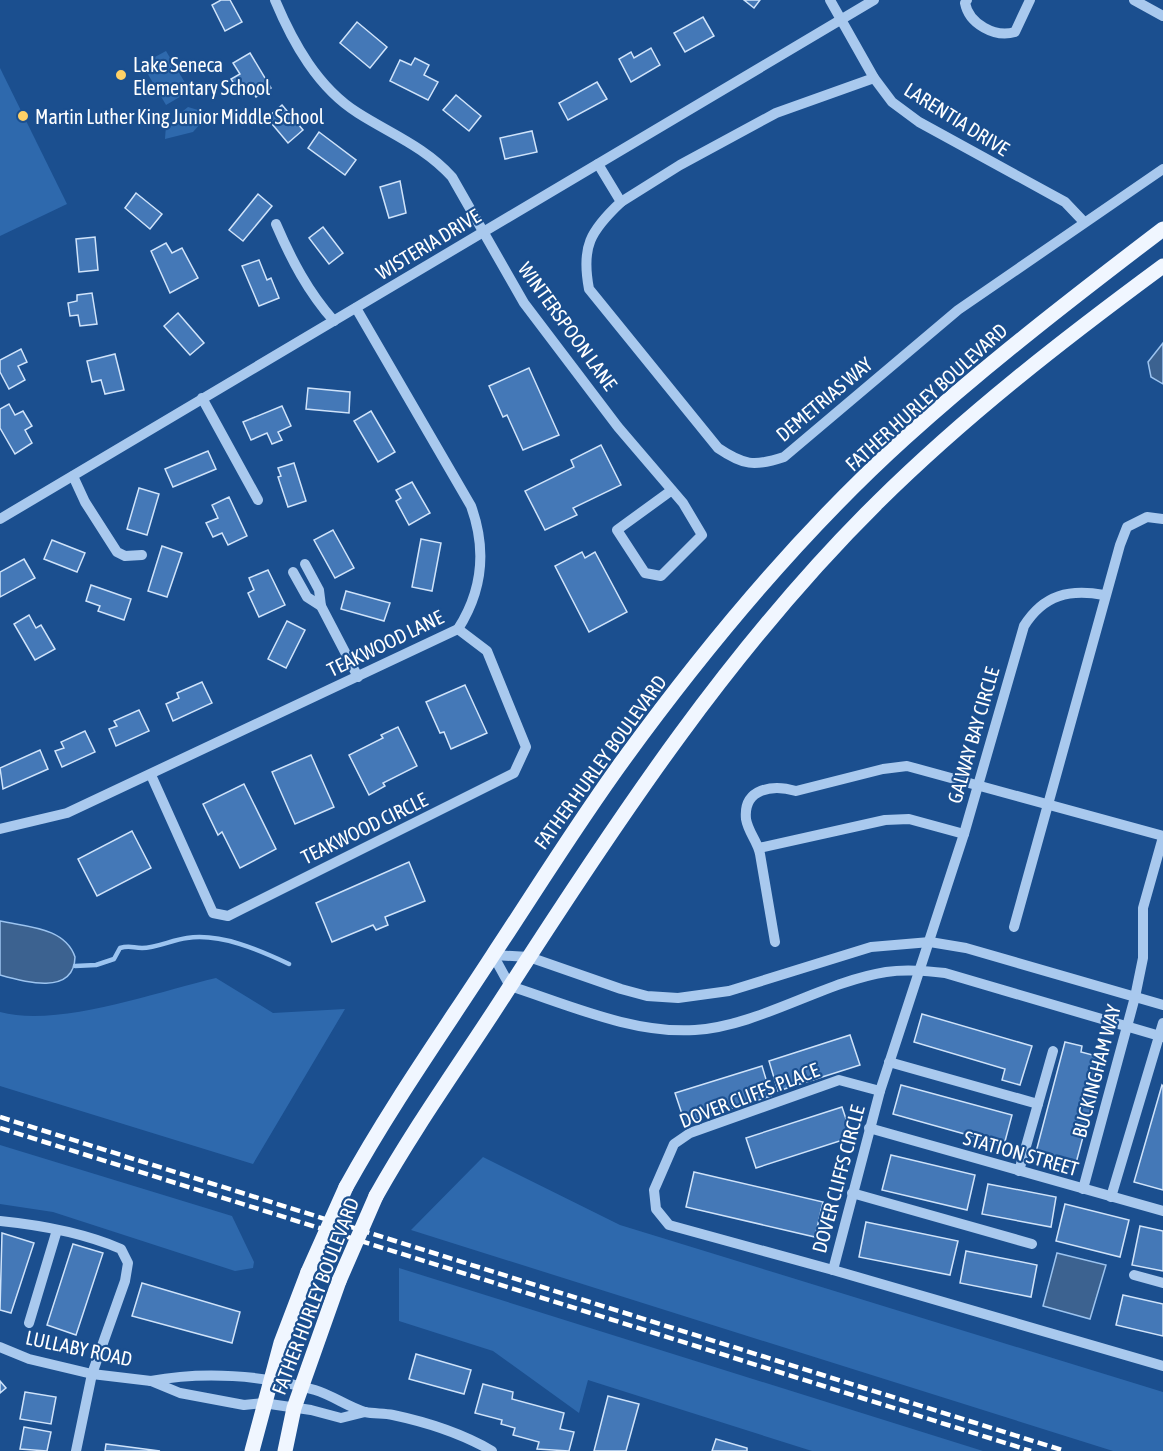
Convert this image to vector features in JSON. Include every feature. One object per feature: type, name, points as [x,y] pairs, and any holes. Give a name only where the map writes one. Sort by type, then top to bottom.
[{"type":"main road","name":"FATHER HURLEY BOULEVARD","points":[[252,1451],[269,1381],[308,1272],[346,1187],[373,1137],[623,760],[716,640],[807,537],[904,439],[1049,316],[1163,229]]},
{"type":"main road","name":"FATHER HURLEY BOULEVARD","points":[[285,1451],[301,1387],[339,1281],[376,1196],[423,1117],[650,776],[776,610],[879,501],[1036,361],[1163,266]]},
{"type":"street","name":"WINTERSPOON LANE","points":[[275,0],[295,43],[320,80],[356,112],[414,144],[437,160],[452,177],[524,303],[618,427],[672,490],[702,535],[661,576],[645,573],[617,530],[672,490]]},
{"type":"street","points":[[830,0],[841,19]]},
{"type":"street","name":"WISTERIA DRIVE","points":[[0,519],[874,0]]},
{"type":"street","points":[[967,0],[967,11],[981,27],[1005,35],[1015,32],[1030,0]]},
{"type":"street","points":[[1134,0],[1163,16]]},
{"type":"street","name":"LARENTIA DRIVE","points":[[841,19],[874,78],[892,102],[919,122],[1065,202],[1084,222]]},
{"type":"street","name":"DEMETRIAS WAY","points":[[874,78],[776,113],[680,165],[621,202],[602,220],[589,241],[585,264],[589,289],[718,448],[738,462],[763,464],[784,457],[958,310],[1163,169]]},
{"type":"street","points":[[598,164],[621,202]]},
{"type":"street","points":[[276,224],[290,257],[310,291],[334,321]]},
{"type":"street","name":"TEAKWOOD LANE","points":[[0,829],[67,813],[458,629],[469,611],[482,569],[480,530],[471,506],[356,308]]},
{"type":"street","points":[[202,398],[258,500]]},
{"type":"street","points":[[73,476],[85,502],[117,552],[125,556],[142,555]]},
{"type":"street","points":[[1014,927],[1104,595],[1127,527],[1147,517],[1163,519]]},
{"type":"street","points":[[305,564],[320,590],[321,606],[358,677]]},
{"type":"street","points":[[293,572],[307,597],[321,606]]},
{"type":"street","name":"GALWAY BAY CIRCLE","points":[[930,942],[979,784],[1021,636],[1029,619],[1054,598],[1066,593],[1075,591],[1104,595]]},
{"type":"street","name":"TEAKWOOD CIRCLE","points":[[151,775],[213,913],[228,916],[514,773],[526,747],[508,698],[487,651],[458,629]]},
{"type":"street","points":[[775,942],[759,848],[746,819],[748,804],[756,794],[767,787],[782,787],[796,791],[907,765],[1048,802],[1163,836]]},
{"type":"street","points":[[759,848],[885,820],[909,819],[964,834]]},
{"type":"street","name":"BUCKINGHAM WAY","points":[[1083,1189],[1135,997],[1143,958],[1143,908],[1163,836]]},
{"type":"street","points":[[493,955],[529,957],[621,989],[647,996],[678,998],[729,991],[871,947],[930,942],[966,948],[1163,1005]]},
{"type":"street","name":"DOVER CLIFFS CIRCLE","points":[[930,942],[869,1128],[833,1270],[1163,1366]]},
{"type":"street","points":[[493,955],[510,986],[626,1023],[662,1030],[697,1030],[745,1018],[857,979],[888,972],[920,970],[945,973],[1161,1036]]},
{"type":"street","points":[[1112,1197],[1163,1023]]},
{"type":"street","points":[[1019,1171],[1053,1051]]},
{"type":"street","points":[[889,1062],[1038,1104]]},
{"type":"street","name":"DOVER CLIFFS PLACE","points":[[833,1270],[669,1225],[656,1209],[654,1190],[674,1144],[690,1133],[839,1080],[880,1091]]},
{"type":"street","name":"STATION STREET","points":[[869,1128],[1163,1211]]},
{"type":"street","points":[[852,1193],[1032,1244]]},
{"type":"street","points":[[0,1221],[57,1230],[107,1243],[121,1249],[128,1263],[125,1281],[92,1374],[76,1451]]},
{"type":"street","points":[[29,1323],[57,1230]]},
{"type":"street","points":[[1134,1275],[1163,1283]]},
{"type":"street","name":"LULLABY ROAD","points":[[0,1347],[29,1359],[92,1374],[151,1381],[180,1393],[244,1405],[263,1403],[341,1418],[365,1412]]},
{"type":"street","name":"LULLABY ROAD","points":[[151,1381],[182,1375],[269,1381],[317,1390],[365,1412]]},
{"type":"street","points":[[365,1412],[392,1415],[442,1429],[492,1451]]},
{"type":"shaded area","points":[[166,51],[190,91],[166,105],[142,64]]},
{"type":"shaded area","points":[[0,68],[67,204],[0,236]]},
{"type":"shaded area","points":[[188,107],[198,110],[201,123],[193,132],[165,139],[166,125]]},
{"type":"shaded area","points":[[1163,343],[1163,384],[1151,377],[1148,362]]},
{"type":"shaded area","points":[[0,921],[44,930],[63,940],[75,957],[72,969],[66,977],[57,982],[34,983],[0,975]]},
{"type":"shaded area","points":[[216,978],[273,1013],[345,1009],[253,1164],[0,1086],[0,1012],[23,1016],[78,1012]]},
{"type":"shaded area","points":[[0,1145],[232,1216],[254,1262],[253,1268],[235,1271],[53,1212],[0,1204]]},
{"type":"shaded area","points":[[483,1157],[620,1225],[1163,1392],[1163,1451],[1113,1451],[411,1230]]},
{"type":"shaded area","points":[[1057,1253],[1106,1265],[1090,1319],[1043,1306]]},
{"type":"shaded area","points":[[399,1268],[983,1451],[812,1451],[588,1380],[579,1413],[493,1351],[399,1321]]},
{"type":"building","points":[[221,0],[230,0],[242,22],[225,31],[212,5]]},
{"type":"building","points":[[744,0],[760,0],[754,8]]},
{"type":"building","points":[[703,17],[714,36],[685,52],[674,33]]},
{"type":"building","points":[[357,22],[387,47],[370,68],[340,43]]},
{"type":"building","points":[[651,48],[660,65],[631,82],[619,59],[631,52],[634,58]]},
{"type":"building","points":[[250,53],[271,88],[256,97],[251,89],[241,95],[231,79],[240,74],[233,63]]},
{"type":"building","points":[[415,58],[429,65],[424,75],[438,82],[428,100],[390,81],[400,60],[411,65]]},
{"type":"building","points":[[597,82],[607,99],[568,120],[559,103]]},
{"type":"building","points":[[456,95],[481,116],[469,131],[443,110]]},
{"type":"building","points":[[282,105],[303,130],[288,143],[267,118]]},
{"type":"building","points":[[532,131],[537,152],[505,159],[500,138]]},
{"type":"building","points":[[319,132],[356,160],[345,175],[308,148]]},
{"type":"building","points":[[400,181],[406,213],[389,218],[380,187]]},
{"type":"building","points":[[136,193],[162,214],[150,229],[125,208]]},
{"type":"building","points":[[258,194],[272,206],[243,241],[229,230]]},
{"type":"building","points":[[323,227],[343,253],[329,264],[309,238]]},
{"type":"building","points":[[95,237],[98,270],[79,272],[76,239]]},
{"type":"building","points":[[166,243],[172,253],[182,248],[198,278],[170,293],[151,251]]},
{"type":"building","points":[[259,260],[267,280],[271,278],[279,298],[259,306],[242,266]]},
{"type":"building","points":[[92,293],[97,324],[80,326],[78,315],[70,316],[68,303],[77,301],[77,295]]},
{"type":"building","points":[[178,313],[204,343],[190,355],[164,326]]},
{"type":"building","points":[[21,349],[27,362],[18,366],[25,380],[9,389],[0,372],[0,360]]},
{"type":"building","points":[[115,354],[124,390],[105,394],[101,380],[92,382],[87,361]]},
{"type":"building","points":[[529,368],[559,435],[523,450],[507,415],[503,417],[489,386]]},
{"type":"building","points":[[308,388],[350,392],[349,413],[306,409]]},
{"type":"building","points":[[9,404],[15,415],[23,411],[32,426],[25,430],[32,443],[15,454],[0,428],[0,409]]},
{"type":"building","points":[[282,406],[291,426],[278,432],[282,440],[272,444],[267,433],[251,440],[243,422]]},
{"type":"building","points":[[371,411],[395,452],[378,462],[354,421]]},
{"type":"building","points":[[601,445],[621,485],[573,508],[577,515],[545,530],[525,491],[574,467],[571,460]]},
{"type":"building","points":[[208,451],[216,469],[173,487],[165,469]]},
{"type":"building","points":[[294,463],[306,501],[288,507],[278,477],[281,476],[278,468]]},
{"type":"building","points":[[412,482],[430,513],[409,525],[396,501],[401,498],[396,490]]},
{"type":"building","points":[[139,488],[159,494],[147,535],[127,529]]},
{"type":"building","points":[[229,497],[247,536],[228,545],[222,533],[213,537],[206,523],[218,518],[212,505]]},
{"type":"building","points":[[333,530],[354,568],[335,578],[314,540]]},
{"type":"building","points":[[421,539],[441,543],[432,591],[412,587]]},
{"type":"building","points":[[52,540],[85,553],[77,572],[44,559]]},
{"type":"building","points":[[162,546],[182,553],[167,597],[148,591]]},
{"type":"building","points":[[582,552],[585,558],[595,552],[627,612],[589,632],[555,566]]},
{"type":"building","points":[[24,559],[35,578],[0,597],[0,572]]},
{"type":"building","points":[[268,570],[285,605],[259,617],[248,593],[254,590],[249,578]]},
{"type":"building","points":[[91,585],[131,599],[124,620],[98,611],[100,606],[86,601]]},
{"type":"building","points":[[346,591],[390,603],[384,621],[341,609]]},
{"type":"building","points":[[29,615],[36,628],[41,625],[55,649],[35,660],[14,624]]},
{"type":"building","points":[[287,621],[305,630],[286,668],[268,659]]},
{"type":"building","points":[[202,682],[212,703],[173,721],[166,704],[179,698],[177,693]]},
{"type":"building","points":[[465,685],[487,733],[451,749],[444,732],[440,733],[426,702]]},
{"type":"building","points":[[139,710],[149,731],[116,746],[109,729],[117,726],[114,721]]},
{"type":"building","points":[[398,727],[417,766],[383,783],[385,786],[369,795],[349,755],[383,738],[381,735]]},
{"type":"building","points":[[85,731],[95,752],[62,767],[55,751],[64,748],[61,742]]},
{"type":"building","points":[[40,750],[48,769],[3,789],[0,768]]},
{"type":"building","points":[[311,755],[334,807],[295,824],[272,772]]},
{"type":"building","points":[[244,784],[276,849],[240,868],[222,832],[218,835],[203,804]]},
{"type":"building","points":[[132,831],[151,868],[97,896],[78,859]]},
{"type":"building","points":[[409,862],[425,901],[385,917],[388,925],[376,930],[373,925],[332,942],[316,903]]},
{"type":"building","points":[[922,1014],[1032,1046],[1020,1085],[1002,1080],[1005,1069],[914,1042]]},
{"type":"building","points":[[850,1035],[860,1065],[778,1091],[769,1061]]},
{"type":"building","points":[[1065,1042],[1082,1046],[1081,1052],[1104,1058],[1076,1163],[1036,1152]]},
{"type":"building","points":[[762,1066],[771,1096],[685,1123],[675,1093]]},
{"type":"building","points":[[901,1085],[1012,1115],[1004,1145],[893,1114]]},
{"type":"building","points":[[1163,1086],[1163,1190],[1134,1182]]},
{"type":"building","points":[[842,1107],[852,1137],[756,1168],[746,1138]]},
{"type":"building","points":[[891,1155],[975,1175],[967,1210],[882,1190]]},
{"type":"building","points":[[694,1172],[823,1202],[815,1237],[686,1207]]},
{"type":"building","points":[[988,1184],[1056,1197],[1051,1227],[982,1214]]},
{"type":"building","points":[[1065,1204],[1129,1220],[1120,1257],[1056,1241]]},
{"type":"building","points":[[866,1222],[958,1241],[950,1275],[859,1257]]},
{"type":"building","points":[[1140,1226],[1163,1231],[1163,1271],[1132,1265]]},
{"type":"building","points":[[2,1233],[34,1243],[11,1313],[0,1310]]},
{"type":"building","points":[[73,1244],[103,1253],[76,1335],[47,1325]]},
{"type":"building","points":[[966,1251],[1037,1265],[1031,1297],[960,1283]]},
{"type":"building","points":[[142,1283],[240,1312],[232,1343],[132,1316]]},
{"type":"building","points":[[1123,1295],[1163,1304],[1163,1336],[1116,1325]]},
{"type":"building","points":[[416,1354],[471,1370],[464,1394],[409,1379]]},
{"type":"building","points":[[0,1381],[6,1388],[0,1393]]},
{"type":"building","points":[[483,1384],[513,1392],[512,1399],[564,1413],[560,1429],[574,1432],[569,1451],[537,1449],[539,1442],[513,1435],[515,1428],[501,1424],[502,1420],[475,1413]]},
{"type":"building","points":[[25,1392],[56,1397],[51,1424],[20,1419]]},
{"type":"building","points":[[608,1396],[639,1404],[626,1451],[594,1451]]},
{"type":"building","points":[[24,1427],[51,1432],[47,1451],[20,1449]]},
{"type":"building","points":[[716,1439],[747,1448],[747,1451],[712,1451]]},
{"type":"building","points":[[106,1444],[160,1451],[105,1451]]},
{"type":"waterway","points":[[75,966],[96,965],[114,959],[123,947],[147,948],[181,939],[200,937],[240,944],[289,964]]},
{"type":"railway","points":[[0,1117],[1065,1451]]},
{"type":"railway","points":[[0,1128],[1031,1451]]},
{"type":"place","name":"Lake Seneca Elementary School","points":[[121,75]]},
{"type":"place","name":"Martin Luther King Junior Middle School","points":[[23,116]]}]
